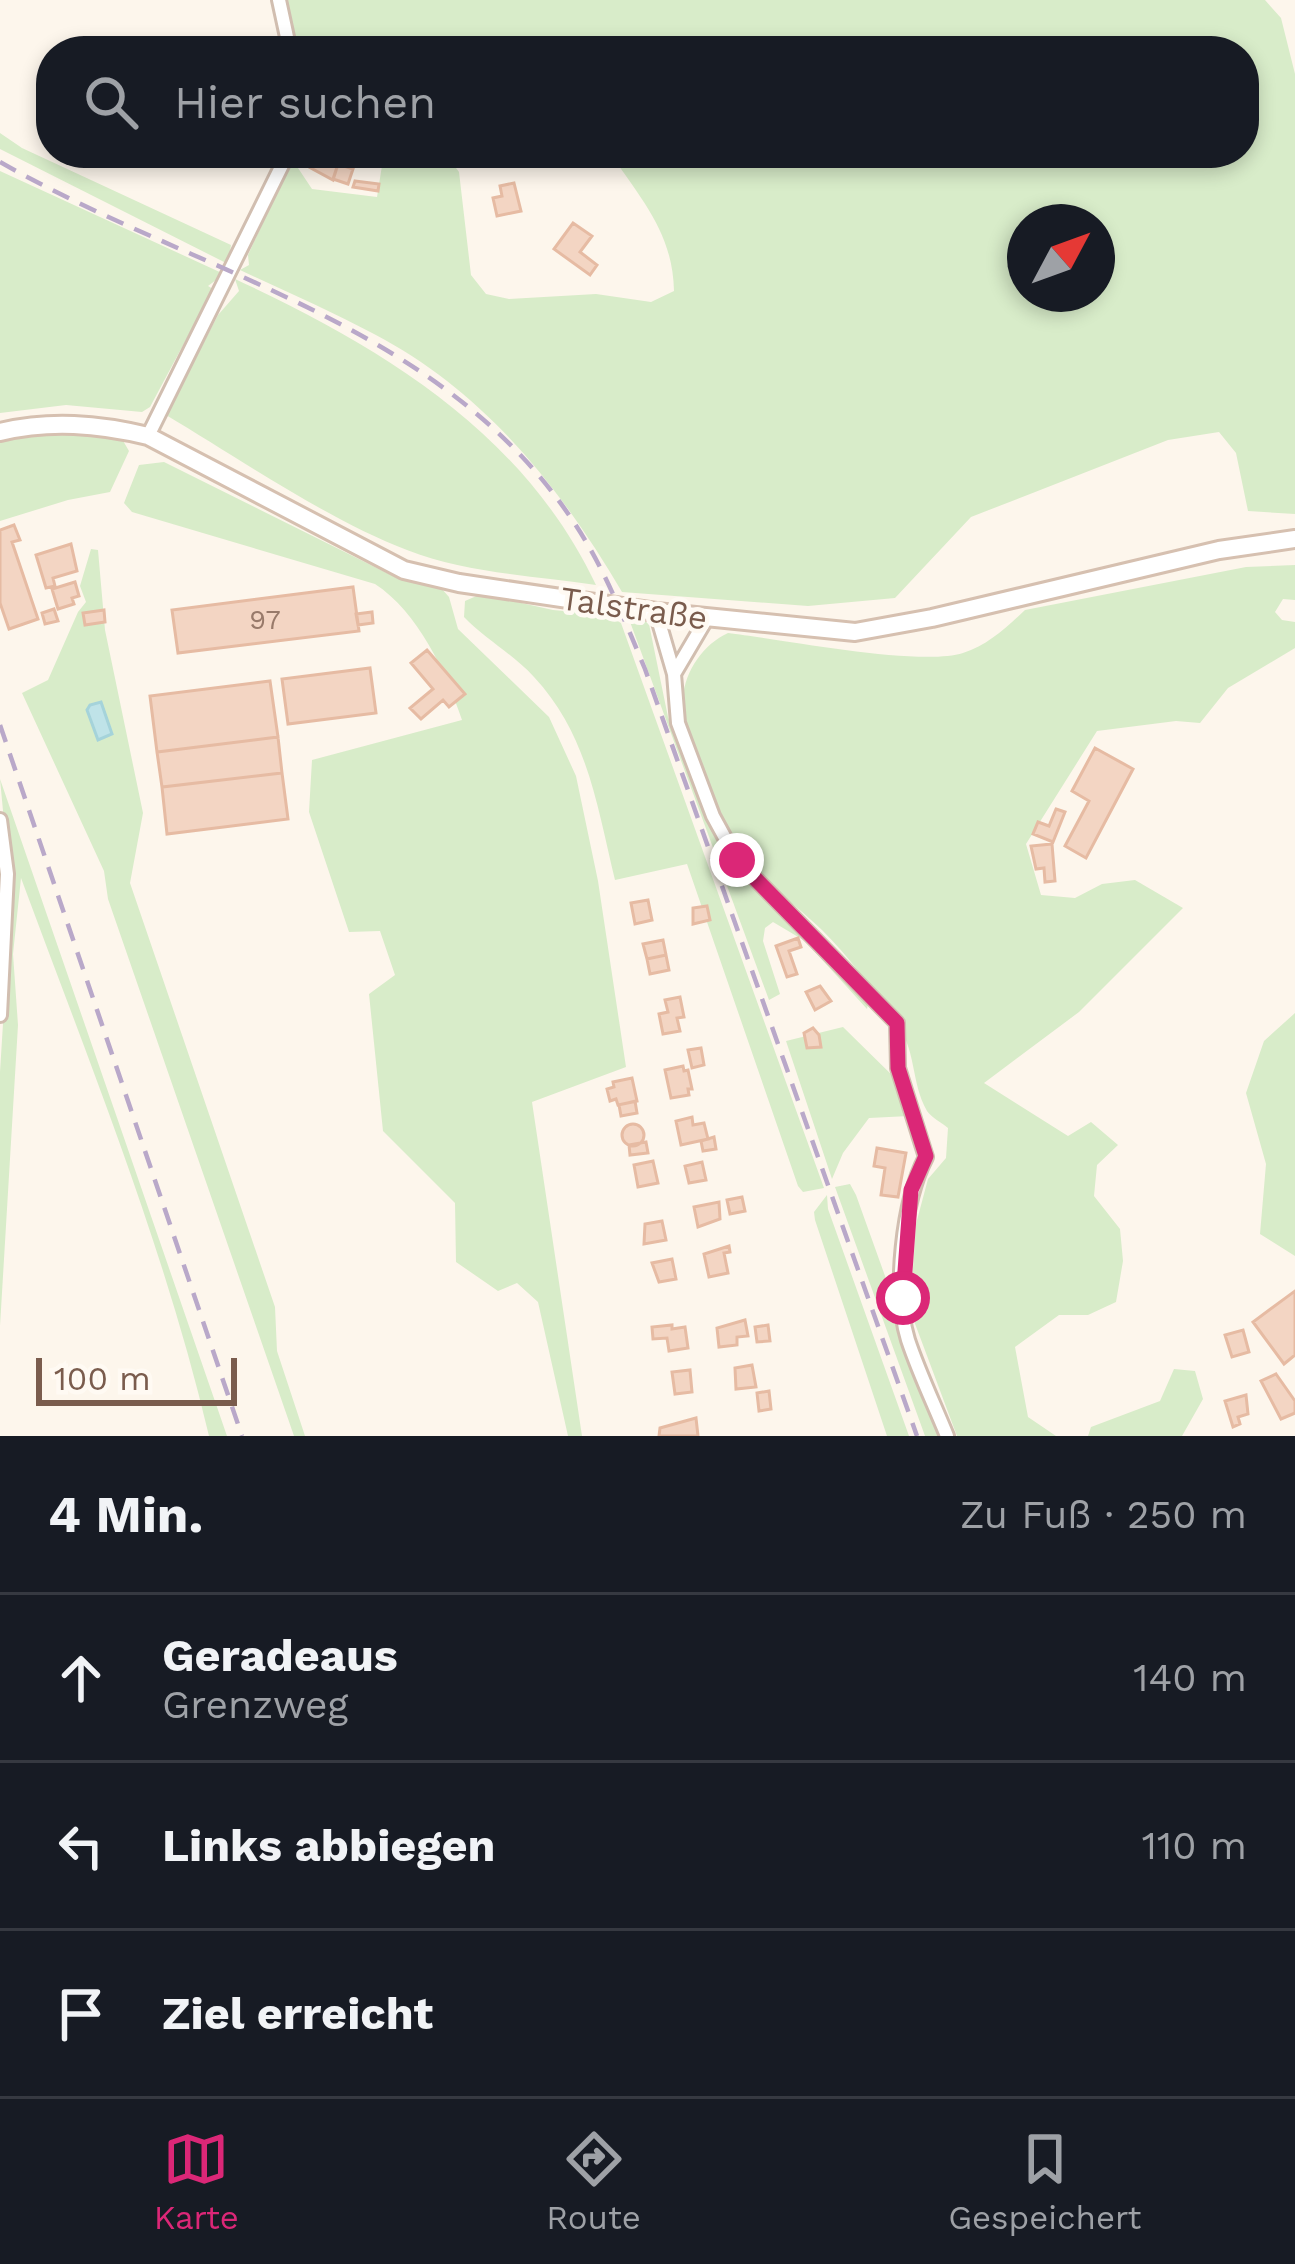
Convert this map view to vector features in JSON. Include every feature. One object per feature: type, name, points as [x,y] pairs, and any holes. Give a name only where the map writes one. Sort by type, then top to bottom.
[{"type":"street","points":[[279,0],[287,36]]},
{"type":"street","points":[[148,436],[281,168]]},
{"type":"street","name":"Talstraße","points":[[0,432],[53,424],[148,436],[404,571],[707,618],[867,631],[1220,550],[1295,539]]},
{"type":"street","points":[[656,612],[674,674],[678,723],[713,816],[737,860],[897,1023],[898,1068],[926,1156],[911,1190],[904,1252],[907,1336],[947,1436]]},
{"type":"street","points":[[674,674],[707,618]]},
{"type":"street","points":[[0,820],[8,874],[0,1015]]},
{"type":"green space","points":[[285,0],[1265,0],[1281,18],[1295,74],[1295,514],[1248,511],[1236,453],[1219,432],[1168,440],[971,517],[895,598],[808,606],[622,592],[546,480],[451,384],[374,334],[240,270],[249,265],[248,255],[288,168],[298,168],[312,189],[377,197],[382,168],[456,168],[471,275],[486,294],[509,299],[596,294],[651,302],[674,291],[661,234],[620,168],[1259,168],[1259,36],[293,36]]},
{"type":"green space","points":[[0,133],[36,154],[36,167],[0,149]]},
{"type":"green space","points":[[38,168],[65,168],[231,245],[228,264]]},
{"type":"green space","points":[[0,171],[224,274],[208,286],[213,289],[150,407],[142,412],[66,405],[0,413]]},
{"type":"green space","points":[[235,279],[343,334],[444,400],[530,483],[566,531],[596,585],[476,569],[407,550],[316,506],[166,415],[218,315],[239,291]]},
{"type":"green space","points":[[88,433],[122,439],[129,451],[110,492],[0,521],[0,441]]},
{"type":"green space","points":[[164,462],[397,578],[442,589],[458,629],[549,717],[576,776],[598,881],[626,1067],[532,1102],[582,1436],[568,1436],[538,1302],[517,1283],[498,1291],[456,1262],[455,1203],[383,1131],[369,994],[395,975],[380,931],[349,932],[309,812],[312,760],[462,720],[448,682],[417,627],[375,584],[132,512],[124,503],[139,465]]},
{"type":"green space","points":[[91,549],[98,550],[105,630],[143,813],[130,883],[275,1307],[277,1351],[305,1436],[294,1436],[108,899],[104,871],[22,693],[48,680],[86,602],[80,586]]},
{"type":"green space","points":[[1295,565],[1295,600],[1283,599],[1275,612],[1282,620],[1295,622],[1295,648],[1228,688],[1200,723],[1176,721],[1097,731],[1026,844],[1041,895],[1075,898],[1102,884],[1135,880],[1183,908],[1079,1012],[984,1083],[1068,1136],[1091,1122],[1118,1145],[1097,1165],[1094,1196],[1120,1229],[1123,1261],[1116,1302],[1088,1315],[1059,1315],[1015,1347],[1028,1417],[1056,1436],[957,1436],[914,1321],[912,1283],[916,1224],[928,1179],[946,1158],[948,1128],[927,1111],[906,1041],[893,1016],[841,951],[761,875],[735,840],[689,732],[683,698],[688,678],[704,651],[728,633],[883,654],[942,656],[981,645],[1025,610],[1246,567]]},
{"type":"green space","points":[[481,594],[553,610],[607,615],[621,623],[824,1188],[803,1192],[798,1186],[687,864],[615,880],[588,772],[567,723],[534,677],[464,617],[465,601]]},
{"type":"green space","points":[[629,619],[649,624],[668,717],[726,856],[816,941],[868,1004],[867,1009],[805,941],[773,922],[765,928],[763,941],[780,994],[769,1000]]},
{"type":"green space","points":[[0,779],[227,1436],[209,1436],[148,1224],[21,878],[13,954],[18,1025],[0,1326],[0,1072],[11,895]]},
{"type":"green space","points":[[1295,1013],[1295,1256],[1260,1234],[1266,1164],[1246,1093],[1264,1041]]},
{"type":"green space","points":[[843,1027],[898,1081],[909,1116],[869,1118],[843,1153],[832,1179],[786,1041]]},
{"type":"green space","points":[[850,1184],[941,1436],[925,1436],[835,1187]]},
{"type":"green space","points":[[827,1195],[909,1436],[887,1436],[815,1220],[814,1212]]},
{"type":"green space","points":[[1174,1369],[1195,1371],[1203,1399],[1182,1436],[1088,1436],[1091,1427],[1160,1401]]},
{"type":"water","points":[[101,702],[112,734],[98,740],[87,710]]},
{"type":"building","points":[[311,168],[337,168],[333,180]]},
{"type":"building","points":[[337,168],[353,169],[348,184],[333,179]]},
{"type":"building","points":[[355,181],[379,184],[378,191],[353,187]]},
{"type":"building","points":[[514,183],[521,211],[497,216],[493,198],[502,196],[500,186]]},
{"type":"building","points":[[573,223],[592,236],[580,252],[597,265],[590,275],[554,249]]},
{"type":"building","points":[[14,525],[20,540],[12,542],[38,619],[9,629],[0,603],[0,530]]},
{"type":"building","points":[[71,544],[77,571],[53,578],[55,586],[46,588],[36,555]]},
{"type":"building","points":[[75,582],[79,596],[72,598],[74,604],[58,609],[52,589]]},
{"type":"building","points":[[353,587],[359,631],[178,653],[172,610]]},
{"type":"building","points":[[54,609],[58,621],[45,624],[42,613]]},
{"type":"building","points":[[104,610],[105,622],[85,625],[83,613]]},
{"type":"building","points":[[372,612],[373,623],[358,625],[356,614]]},
{"type":"building","points":[[427,650],[465,694],[449,707],[443,700],[421,719],[410,708],[433,689],[411,663]]},
{"type":"building","points":[[370,668],[376,713],[288,724],[282,679]]},
{"type":"building","points":[[270,681],[278,737],[157,752],[150,696]]},
{"type":"building","points":[[278,737],[282,773],[162,787],[157,752]]},
{"type":"building","points":[[1095,748],[1133,769],[1086,858],[1065,846],[1089,801],[1072,791]]},
{"type":"building","points":[[282,773],[288,819],[167,834],[162,787]]},
{"type":"building","points":[[1056,809],[1065,812],[1053,842],[1033,834],[1038,822],[1049,826]]},
{"type":"building","points":[[1052,844],[1055,881],[1045,882],[1044,868],[1036,869],[1031,846]]},
{"type":"building","points":[[648,900],[652,920],[635,924],[631,903]]},
{"type":"building","points":[[707,906],[710,920],[693,924],[693,908]]},
{"type":"building","points":[[798,938],[801,947],[789,951],[797,974],[787,977],[776,946]]},
{"type":"building","points":[[663,940],[666,955],[647,959],[643,944]]},
{"type":"building","points":[[666,955],[669,970],[650,974],[647,959]]},
{"type":"building","points":[[820,986],[831,1001],[815,1010],[806,992]]},
{"type":"building","points":[[680,997],[684,1017],[677,1018],[680,1031],[663,1034],[659,1014],[668,1012],[665,1000]]},
{"type":"building","points":[[813,1028],[821,1047],[807,1048],[804,1033]]},
{"type":"building","points":[[701,1048],[704,1065],[692,1068],[688,1050]]},
{"type":"building","points":[[683,1066],[692,1089],[689,1095],[671,1098],[665,1070]]},
{"type":"building","points":[[632,1078],[637,1101],[618,1105],[616,1099],[610,1101],[607,1089],[614,1087],[613,1082]]},
{"type":"building","points":[[635,1101],[637,1113],[621,1116],[619,1105]]},
{"type":"building","points":[[692,1117],[693,1125],[704,1123],[708,1139],[681,1145],[676,1121]]},
{"type":"building","points":[[633,1124],[644,1135],[633,1146],[622,1135]]},
{"type":"building","points":[[714,1137],[716,1149],[703,1151],[701,1141]]},
{"type":"building","points":[[646,1142],[648,1153],[630,1155],[629,1145]]},
{"type":"building","points":[[877,1148],[906,1153],[898,1197],[881,1195],[885,1168],[874,1166]]},
{"type":"building","points":[[653,1161],[658,1183],[638,1187],[634,1165]]},
{"type":"building","points":[[702,1162],[706,1180],[689,1183],[685,1166]]},
{"type":"building","points":[[742,1197],[745,1211],[730,1214],[727,1200]]},
{"type":"building","points":[[719,1202],[720,1219],[698,1227],[694,1207]]},
{"type":"building","points":[[662,1221],[666,1240],[644,1244],[645,1224]]},
{"type":"building","points":[[729,1246],[730,1252],[724,1253],[728,1273],[709,1277],[704,1254]]},
{"type":"building","points":[[672,1259],[676,1279],[659,1282],[652,1263]]},
{"type":"building","points":[[1295,1291],[1295,1355],[1284,1364],[1253,1322]]},
{"type":"building","points":[[745,1320],[748,1336],[737,1337],[737,1345],[719,1347],[717,1328]]},
{"type":"building","points":[[672,1325],[672,1329],[685,1327],[688,1348],[669,1351],[667,1338],[653,1339],[652,1327]]},
{"type":"building","points":[[768,1325],[770,1341],[757,1342],[755,1327]]},
{"type":"building","points":[[1243,1330],[1249,1352],[1232,1357],[1225,1335]]},
{"type":"building","points":[[752,1365],[756,1387],[736,1389],[735,1368]]},
{"type":"building","points":[[690,1370],[692,1392],[675,1394],[672,1372]]},
{"type":"building","points":[[1276,1374],[1295,1401],[1295,1413],[1281,1419],[1261,1381]]},
{"type":"building","points":[[769,1391],[771,1409],[759,1411],[757,1393]]},
{"type":"building","points":[[1246,1395],[1248,1414],[1238,1417],[1240,1424],[1233,1427],[1225,1401]]},
{"type":"building","points":[[696,1418],[698,1436],[659,1436],[660,1428]]},
{"type":"railway","points":[[0,162],[385,349],[455,397],[519,453],[573,521],[604,575],[645,669],[917,1436]]},
{"type":"railway","points":[[0,725],[242,1436]]},
{"type":"route","points":[[737,860],[897,1023],[898,1068],[926,1156],[911,1190],[903,1298]]}]
